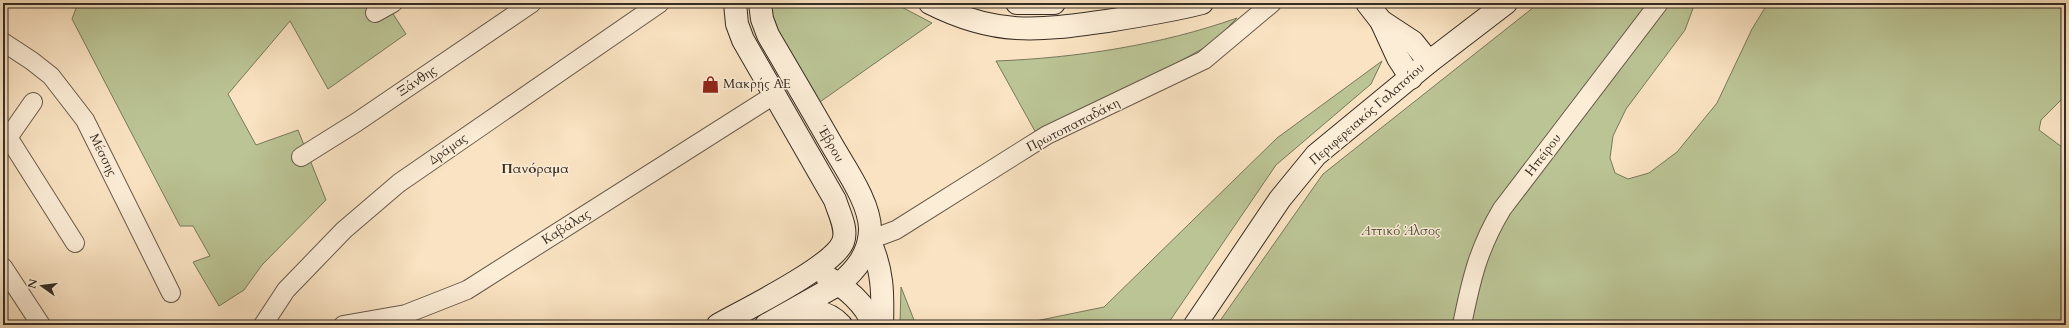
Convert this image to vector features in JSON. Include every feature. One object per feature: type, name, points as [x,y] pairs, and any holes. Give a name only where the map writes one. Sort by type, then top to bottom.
[{"type":"main road","name":"Έβρου","points":[[735,3],[737,24],[743,40],[835,200],[843,222],[844,236],[842,243],[837,251],[813,270]]},
{"type":"main road","name":"Έβρου","points":[[760,3],[762,19],[768,34],[856,188],[868,219],[869,240],[865,255],[857,267],[839,284]]},
{"type":"main road","points":[[930,3],[970,20],[997,27],[1028,30],[1054,29],[1149,15],[1202,3]]},
{"type":"main road","points":[[1017,3],[1054,3]]},
{"type":"main road","points":[[1367,3],[1381,21],[1398,58],[1411,78]]},
{"type":"main road","name":"Περιφερειακός Γαλατσίου","points":[[1195,325],[1280,199],[1316,155],[1429,62],[1506,3]]},
{"type":"main road","points":[[1381,21],[1413,42],[1429,62]]},
{"type":"main road","points":[[869,240],[878,258],[882,280],[882,325]]},
{"type":"main road","points":[[718,325],[813,270],[839,284],[854,298],[872,320],[873,325]]},
{"type":"main road","points":[[775,320],[839,284]]},
{"type":"main road","points":[[775,320],[810,310],[833,317],[841,325]]},
{"type":"street","points":[[375,13],[393,3]]},
{"type":"street","name":"Ξάνθης","points":[[301,157],[356,122],[532,3]]},
{"type":"street","name":"Δράμας","points":[[262,325],[286,290],[344,230],[399,183],[660,3]]},
{"type":"street","name":"Πρωτοπαπαδάκη","points":[[869,240],[896,230],[1047,135],[1204,60],[1272,3]]},
{"type":"street","name":"Ηπείρου","points":[[1462,325],[1477,260],[1489,231],[1499,215],[1658,3]]},
{"type":"street","name":"Μέσσης","points":[[3,42],[51,76],[86,120],[171,292]]},
{"type":"street","name":"Καβάλας","points":[[343,325],[406,314],[467,290],[774,95]]},
{"type":"street","points":[[33,102],[6,141],[75,243]]},
{"type":"street","points":[[3,267],[41,325]]},
{"type":"green space","points":[[78,3],[386,3],[406,34],[328,89],[290,21],[228,94],[256,145],[298,130],[326,200],[262,265],[244,290],[219,306],[193,262],[210,256],[193,226],[180,226],[72,19]]},
{"type":"green space","points":[[770,3],[894,3],[932,23],[817,104],[775,32]]},
{"type":"green space","name":"Αττικό Άλσος","points":[[1539,3],[1695,3],[1685,30],[1626,109],[1613,136],[1610,158],[1615,173],[1628,179],[1649,173],[1677,152],[1717,103],[1752,29],[1768,3],[2066,3],[2066,95],[2041,120],[2039,130],[2066,150],[2066,325],[1217,325],[1323,174]]},
{"type":"green space","points":[[1237,18],[1211,44],[1175,64],[1036,133],[996,61],[1057,57],[1148,43],[1179,36]]},
{"type":"green space","points":[[1382,61],[1371,84],[1276,165],[1167,325],[1016,325],[1104,307],[1277,138]]},
{"type":"green space","points":[[901,287],[916,325],[900,325]]},
{"type":"place","name":"Μακρής ΑΕ","points":[[710,84]]},
{"type":"district","name":"Πανόραμα","points":[[535,168]]}]
